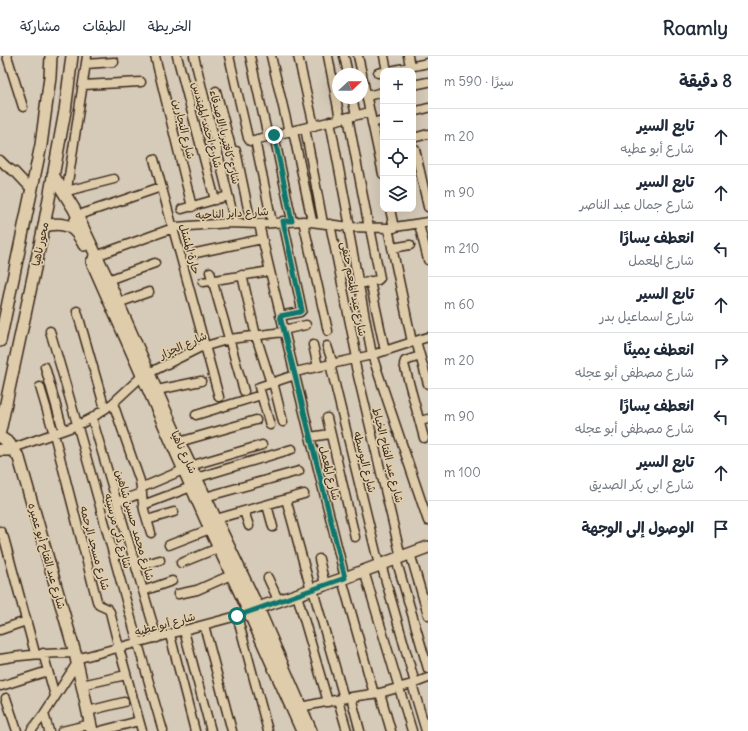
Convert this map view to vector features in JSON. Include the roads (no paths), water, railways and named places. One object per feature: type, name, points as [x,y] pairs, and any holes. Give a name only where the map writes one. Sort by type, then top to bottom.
[{"type":"main road","name":"محور ناهيا","points":[[0,341],[42,138],[50,77],[51,56]]},
{"type":"main road","name":"محور ناهيا","points":[[0,431],[44,226],[65,111],[72,56]]},
{"type":"main road","name":"شارع ناهيا","points":[[53,175],[67,194],[77,216],[93,257],[194,483],[210,529],[230,575],[254,610],[311,731]]},
{"type":"main road","points":[[44,226],[58,224],[70,227]]},
{"type":"main road","name":"شارع ناهيا","points":[[70,227],[79,235],[108,280],[145,375],[157,390],[179,442],[187,468]]},
{"type":"main road","name":"شارع عبد الفتاح أبو عميره","points":[[0,437],[9,443],[18,458],[76,658],[91,728]]},
{"type":"main road","points":[[0,450],[14,450]]},
{"type":"main road","name":"شارع ناهيا","points":[[194,483],[205,497],[216,519],[302,731]]},
{"type":"main road","points":[[254,610],[428,548]]},
{"type":"street","points":[[7,56],[23,107]]},
{"type":"street","name":"شارع النجارين","points":[[154,56],[192,207]]},
{"type":"street","name":"شارع احمد المهندس","points":[[177,56],[215,200]]},
{"type":"street","name":"شارع كافتيريا الاصدقاء","points":[[194,56],[235,223]]},
{"type":"street","points":[[229,56],[248,138],[253,141],[272,222]]},
{"type":"street","points":[[250,56],[292,221]]},
{"type":"street","points":[[271,56],[291,131],[312,221]]},
{"type":"street","points":[[298,56],[314,126]]},
{"type":"street","points":[[328,56],[348,117],[380,278],[378,280],[358,284]]},
{"type":"street","points":[[344,56],[347,68]]},
{"type":"street","points":[[358,56],[361,68]]},
{"type":"street","points":[[384,56],[387,68]]},
{"type":"street","points":[[408,56],[410,66]]},
{"type":"street","points":[[401,68],[428,62],[427,56]]},
{"type":"street","points":[[114,62],[86,60],[67,194],[114,179]]},
{"type":"street","points":[[83,85],[141,82]]},
{"type":"street","points":[[416,84],[428,82]]},
{"type":"street","name":"شارع المعمل","points":[[216,91],[232,150],[235,151],[255,224],[262,239],[343,579],[390,731]]},
{"type":"street","points":[[368,96],[380,93]]},
{"type":"street","points":[[348,117],[351,104]]},
{"type":"street","points":[[368,104],[380,160]]},
{"type":"street","points":[[416,111],[428,108]]},
{"type":"street","points":[[253,141],[370,112]]},
{"type":"street","points":[[372,123],[380,121]]},
{"type":"street","points":[[330,122],[372,355],[428,521]]},
{"type":"street","name":"شارع عبد المنعم حنفى","points":[[305,128],[327,223],[355,359]]},
{"type":"street","points":[[416,137],[428,134]]},
{"type":"street","points":[[416,153],[428,207]]},
{"type":"street","name":"حارة المشتل","points":[[154,159],[219,397]]},
{"type":"street","points":[[0,160],[7,167],[16,172],[32,190]]},
{"type":"street","points":[[70,227],[77,216],[161,187]]},
{"type":"street","points":[[182,209],[228,196]]},
{"type":"street","points":[[390,212],[392,248],[414,341],[428,384]]},
{"type":"street","points":[[280,316],[300,312],[302,310],[283,221]]},
{"type":"street","name":"شارع داير الناحيه","points":[[93,257],[173,228],[235,223],[255,224],[283,221],[312,221],[349,227],[369,228],[391,228],[424,223]]},
{"type":"street","points":[[303,221],[328,331]]},
{"type":"street","points":[[424,223],[428,260]]},
{"type":"street","points":[[196,253],[262,239]]},
{"type":"street","points":[[392,248],[410,245]]},
{"type":"street","points":[[108,280],[155,263]]},
{"type":"street","points":[[203,282],[212,276],[242,276],[270,271]]},
{"type":"street","points":[[212,276],[244,391]]},
{"type":"street","points":[[242,276],[256,336],[284,422]]},
{"type":"street","points":[[370,281],[385,351]]},
{"type":"street","points":[[118,303],[149,292]]},
{"type":"street","points":[[77,311],[106,408]]},
{"type":"street","name":"شارع الجزار","points":[[14,450],[19,446],[78,425],[92,418],[145,375],[204,346],[230,339],[256,336],[306,325]]},
{"type":"street","name":"شارع ذكى مرسينه","points":[[50,331],[78,425],[137,643],[163,731]]},
{"type":"street","points":[[270,425],[261,395],[260,386],[318,367],[372,355],[428,337]]},
{"type":"street","points":[[313,345],[318,367]]},
{"type":"street","name":"شارع البوسطه","points":[[327,346],[380,565],[426,731]]},
{"type":"street","points":[[420,356],[405,360],[404,364],[424,420],[424,438]]},
{"type":"street","name":"شارع عبد الفتاح الخياط","points":[[355,359],[403,556]]},
{"type":"street","points":[[45,367],[63,430]]},
{"type":"street","points":[[157,390],[201,381]]},
{"type":"street","name":"شارع مسجد الرحمه","points":[[40,387],[54,434],[97,601],[99,605],[108,609],[110,612],[118,648],[142,731]]},
{"type":"street","points":[[196,415],[261,395]]},
{"type":"street","points":[[112,403],[142,490],[143,505],[151,533]]},
{"type":"street","name":"شارع محمد حسين شاهين","points":[[92,418],[157,638]]},
{"type":"street","points":[[327,418],[356,537]]},
{"type":"street","points":[[179,442],[256,420]]},
{"type":"street","points":[[310,437],[330,434]]},
{"type":"street","points":[[116,502],[187,468],[262,445]]},
{"type":"street","points":[[143,505],[194,483],[292,449]]},
{"type":"street","points":[[205,497],[299,470]]},
{"type":"street","points":[[216,519],[304,494]]},
{"type":"street","points":[[286,499],[344,698],[360,731]]},
{"type":"street","points":[[267,505],[273,526]]},
{"type":"street","points":[[244,511],[249,526]]},
{"type":"street","points":[[147,520],[174,512]]},
{"type":"street","points":[[169,545],[210,529]]},
{"type":"street","points":[[0,530],[4,538],[26,621],[48,672],[55,696]]},
{"type":"street","points":[[181,563],[218,548]]},
{"type":"street","points":[[403,556],[428,615]]},
{"type":"street","points":[[403,556],[428,669]]},
{"type":"street","points":[[319,559],[325,585]]},
{"type":"street","points":[[136,568],[160,560]]},
{"type":"street","points":[[364,571],[412,731]]},
{"type":"street","points":[[178,594],[197,590],[230,575]]},
{"type":"street","points":[[268,578],[279,602]]},
{"type":"street","points":[[143,591],[172,581]]},
{"type":"street","points":[[297,595],[328,702]]},
{"type":"street","name":"شارع أبو عطيه","points":[[0,659],[39,653],[76,658],[184,631],[254,610]]},
{"type":"street","points":[[237,616],[268,731]]},
{"type":"street","points":[[0,630],[26,621]]},
{"type":"street","points":[[204,625],[232,731]]},
{"type":"street","points":[[184,631],[211,731]]},
{"type":"street","points":[[170,634],[195,731]]},
{"type":"street","points":[[31,731],[44,714],[76,658]]},
{"type":"street","points":[[1,686],[48,672]]},
{"type":"street","points":[[82,685],[126,675]]},
{"type":"street","points":[[300,707],[400,688],[428,678]]},
{"type":"street","points":[[6,698],[17,731]]},
{"type":"street","points":[[344,698],[347,731]]},
{"type":"street","points":[[88,711],[124,702]]},
{"type":"street","points":[[44,714],[49,731]]},
{"type":"street","points":[[100,731],[139,721]]},
{"type":"street","points":[[62,731],[91,728]]}]
